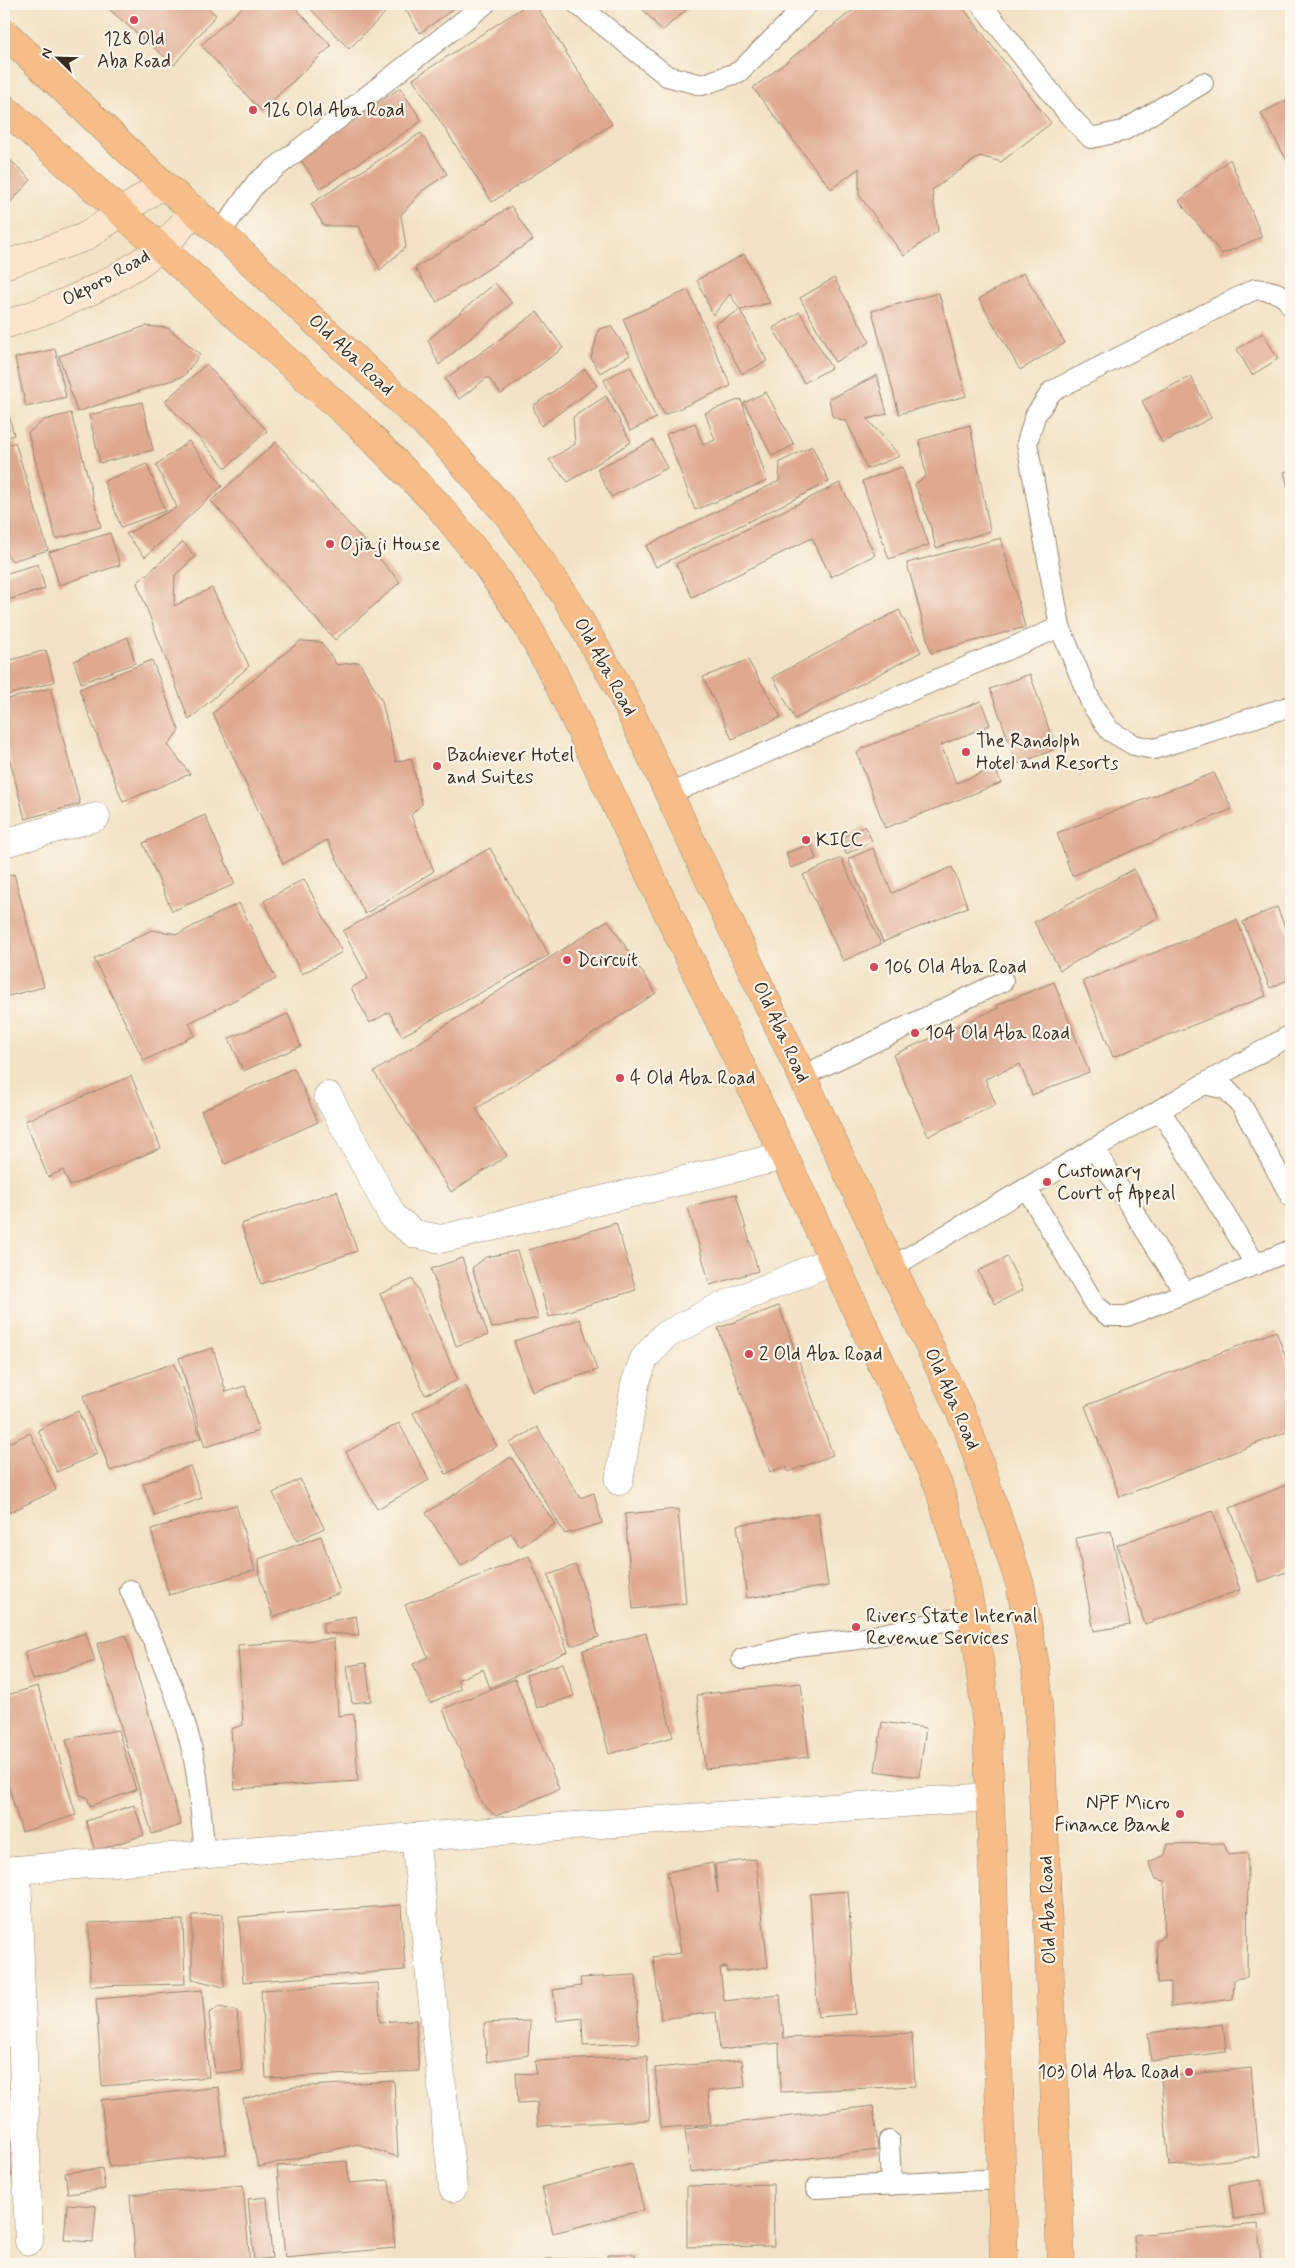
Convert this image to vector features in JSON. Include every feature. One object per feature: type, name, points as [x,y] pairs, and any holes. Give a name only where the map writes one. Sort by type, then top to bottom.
[{"type":"main road","name":"Old Aba Road","points":[[4,32],[163,184],[195,210],[440,438],[508,516],[566,597],[619,688],[967,1426],[1020,1584],[1036,1670],[1048,1894],[1061,2264]]},
{"type":"main road","points":[[4,108],[359,424],[438,505],[492,574],[525,622],[554,675],[784,1156],[938,1484],[962,1566],[972,1615],[987,1728],[1004,2264]]},
{"type":"main road","points":[[4,265],[85,236],[163,184]]},
{"type":"main road","name":"Okporo Road","points":[[4,324],[77,297],[122,273],[162,247],[195,210]]},
{"type":"street","points":[[4,844],[96,817]]},
{"type":"street","points":[[328,1096],[393,1217],[415,1234],[441,1239],[784,1156]]},
{"type":"street","points":[[619,1481],[635,1384],[644,1359],[664,1336],[714,1310],[833,1260]]},
{"type":"street","points":[[29,2242],[11,1870],[414,1837],[989,1797]]},
{"type":"street","points":[[414,1837],[453,2188]]},
{"type":"lane","points":[[220,233],[256,183],[485,4]]},
{"type":"lane","points":[[577,4],[667,76],[702,85],[739,72],[808,4]]},
{"type":"lane","points":[[981,4],[1068,114],[1091,138],[1123,131],[1203,82]]},
{"type":"lane","points":[[1291,303],[1274,291],[1255,289],[1052,391],[1035,416],[1027,443],[1060,627],[1092,705],[1110,731],[1134,745],[1154,748],[1291,706]]},
{"type":"lane","points":[[669,794],[1060,627]]},
{"type":"lane","points":[[802,1076],[1002,981]]},
{"type":"lane","points":[[892,1267],[1291,1034]]},
{"type":"lane","points":[[1204,1084],[1226,1089],[1242,1106],[1291,1196]]},
{"type":"lane","points":[[1160,1110],[1256,1265]]},
{"type":"lane","points":[[1095,1150],[1185,1293]]},
{"type":"lane","points":[[1027,1189],[1095,1305],[1109,1316],[1127,1316],[1256,1265],[1291,1249]]},
{"type":"lane","points":[[130,1590],[164,1664],[182,1715],[196,1769],[205,1854]]},
{"type":"lane","points":[[742,1659],[796,1646],[859,1639],[972,1615]]},
{"type":"lane","points":[[889,2141],[891,2185]]},
{"type":"lane","points":[[816,2188],[1002,2179]]},
{"type":"building","points":[[103,4],[207,4],[206,6],[216,15],[174,65]]},
{"type":"building","points":[[246,4],[292,4],[331,46],[261,111],[201,45]]},
{"type":"building","points":[[306,4],[394,4],[349,49]]},
{"type":"building","points":[[402,4],[460,4],[420,33]]},
{"type":"building","points":[[528,4],[535,4],[612,124],[492,202],[413,79]]},
{"type":"building","points":[[638,4],[693,4],[662,31]]},
{"type":"building","points":[[861,4],[960,4],[1051,123],[1001,162],[980,156],[932,190],[938,231],[904,256],[859,195],[859,168],[831,189],[753,88]]},
{"type":"building","points":[[400,88],[422,121],[320,189],[299,157]]},
{"type":"building","points":[[1291,98],[1291,168],[1261,113]]},
{"type":"building","points":[[421,133],[447,174],[422,191],[401,215],[406,247],[380,270],[359,226],[324,226],[311,204]]},
{"type":"building","points":[[4,154],[31,180],[4,209]]},
{"type":"building","points":[[1230,159],[1262,237],[1222,254],[1179,201]]},
{"type":"building","points":[[511,206],[533,240],[437,302],[415,268]]},
{"type":"building","points":[[744,254],[770,303],[740,310],[730,294],[713,315],[697,280]]},
{"type":"building","points":[[1024,273],[1065,343],[1020,370],[979,299]]},
{"type":"building","points":[[834,278],[870,342],[835,362],[800,298]]},
{"type":"building","points":[[495,283],[512,303],[439,365],[428,340]]},
{"type":"building","points":[[688,290],[731,386],[664,415],[623,319]]},
{"type":"building","points":[[939,293],[966,396],[899,414],[872,311]]},
{"type":"building","points":[[740,310],[767,361],[742,374],[715,324]]},
{"type":"building","points":[[537,312],[563,348],[501,394],[488,377],[459,399],[445,379]]},
{"type":"building","points":[[800,312],[831,368],[804,383],[773,328]]},
{"type":"building","points":[[146,326],[168,328],[200,354],[184,376],[77,412],[59,356]]},
{"type":"building","points":[[611,326],[630,355],[600,373],[591,358],[599,329]]},
{"type":"building","points":[[1263,333],[1278,359],[1252,375],[1237,349]]},
{"type":"building","points":[[55,349],[66,397],[26,407],[15,358]]},
{"type":"building","points":[[206,364],[267,431],[226,468],[165,401]]},
{"type":"building","points":[[630,366],[656,418],[630,431],[604,380]]},
{"type":"building","points":[[585,369],[597,386],[541,426],[533,406]]},
{"type":"building","points":[[877,375],[887,414],[867,419],[900,456],[867,469],[847,422],[832,416],[829,398]]},
{"type":"building","points":[[1191,376],[1211,418],[1162,443],[1142,401]]},
{"type":"building","points":[[766,392],[794,445],[772,456],[744,403]]},
{"type":"building","points":[[4,395],[14,435],[4,438]]},
{"type":"building","points":[[606,396],[631,442],[568,482],[549,460],[575,444],[573,417]]},
{"type":"building","points":[[741,399],[767,481],[695,510],[666,434],[695,423],[703,445],[715,440],[705,413]]},
{"type":"building","points":[[142,402],[153,450],[100,463],[89,415]]},
{"type":"building","points":[[71,413],[101,527],[56,539],[28,433],[44,420]]},
{"type":"building","points":[[970,425],[990,531],[936,548],[915,484],[926,476],[919,440]]},
{"type":"building","points":[[653,440],[667,468],[611,497],[597,469]]},
{"type":"building","points":[[189,441],[222,486],[145,557],[126,534],[177,507],[156,465]]},
{"type":"building","points":[[15,442],[48,550],[12,561],[4,550],[4,447]]},
{"type":"building","points":[[276,442],[400,582],[335,640],[211,501]]},
{"type":"building","points":[[812,446],[829,482],[656,567],[646,546],[779,481],[780,462]]},
{"type":"building","points":[[147,464],[165,511],[121,527],[104,481]]},
{"type":"building","points":[[902,467],[929,545],[889,559],[862,481]]},
{"type":"building","points":[[1291,470],[1291,499],[1284,472]]},
{"type":"building","points":[[840,483],[875,555],[831,577],[812,538],[692,597],[676,564]]},
{"type":"building","points":[[110,533],[120,565],[59,585],[49,552]]},
{"type":"building","points":[[1001,538],[1025,627],[931,653],[907,563]]},
{"type":"building","points":[[183,542],[195,557],[175,575],[174,606],[212,588],[249,666],[189,720],[137,583]]},
{"type":"building","points":[[38,564],[45,589],[4,601],[4,574]]},
{"type":"building","points":[[899,610],[921,652],[795,719],[773,677]]},
{"type":"building","points":[[128,637],[135,663],[81,683],[74,661]]},
{"type":"building","points":[[300,641],[321,642],[337,665],[359,662],[382,701],[396,762],[411,758],[422,804],[411,815],[434,871],[365,914],[327,840],[283,864],[213,713]]},
{"type":"building","points":[[46,650],[54,682],[4,696],[4,662]]},
{"type":"building","points":[[152,660],[179,730],[168,745],[190,774],[123,802],[79,689]]},
{"type":"building","points":[[748,660],[781,717],[732,739],[703,677]]},
{"type":"building","points":[[1030,674],[1056,749],[1017,764],[990,689]]},
{"type":"building","points":[[50,688],[80,804],[25,819],[4,737],[4,700]]},
{"type":"building","points":[[981,701],[990,725],[941,745],[956,783],[995,768],[1001,783],[885,828],[857,753],[863,748]]},
{"type":"building","points":[[1214,773],[1232,809],[1072,876],[1057,833]]},
{"type":"building","points":[[205,815],[235,884],[172,911],[143,843]]},
{"type":"building","points":[[865,826],[872,841],[846,854],[839,839]]},
{"type":"building","points":[[811,844],[816,859],[791,868],[786,853]]},
{"type":"building","points":[[490,848],[549,955],[402,1036],[389,1012],[370,1023],[351,988],[368,978],[343,931]]},
{"type":"building","points":[[873,848],[892,893],[952,867],[968,907],[883,942],[848,859]]},
{"type":"building","points":[[841,858],[881,944],[843,961],[803,875]]},
{"type":"building","points":[[1134,869],[1159,917],[1060,970],[1034,922]]},
{"type":"building","points":[[14,874],[44,987],[4,997],[4,877]]},
{"type":"building","points":[[304,879],[342,952],[302,974],[264,901]]},
{"type":"building","points":[[239,903],[276,979],[189,1023],[195,1035],[144,1061],[94,959],[151,930],[178,934]]},
{"type":"building","points":[[1277,907],[1291,942],[1291,978],[1270,988],[1243,922]]},
{"type":"building","points":[[608,920],[656,993],[476,1109],[507,1156],[451,1192],[374,1072]]},
{"type":"building","points":[[1237,920],[1266,996],[1113,1057],[1083,981]]},
{"type":"building","points":[[1054,982],[1089,1072],[1032,1095],[1020,1064],[985,1079],[996,1105],[928,1136],[893,1055],[998,1008],[997,1005]]},
{"type":"building","points":[[288,1014],[301,1046],[243,1071],[229,1038]]},
{"type":"building","points":[[294,1068],[318,1122],[225,1164],[201,1111]]},
{"type":"building","points":[[131,1076],[161,1148],[70,1186],[63,1170],[48,1177],[25,1121]]},
{"type":"building","points":[[337,1191],[357,1251],[261,1284],[241,1224]]},
{"type":"building","points":[[736,1194],[758,1271],[710,1285],[688,1207]]},
{"type":"building","points":[[616,1223],[636,1290],[549,1317],[529,1250]]},
{"type":"building","points":[[517,1251],[538,1318],[492,1328],[472,1268],[486,1257]]},
{"type":"building","points":[[1007,1257],[1023,1290],[995,1304],[978,1271]]},
{"type":"building","points":[[462,1258],[488,1335],[456,1346],[431,1269]]},
{"type":"building","points":[[413,1279],[458,1380],[425,1395],[380,1294]]},
{"type":"building","points":[[779,1306],[833,1455],[788,1472],[786,1466],[770,1472],[718,1328]]},
{"type":"building","points":[[580,1319],[597,1370],[532,1392],[514,1341]]},
{"type":"building","points":[[1276,1331],[1291,1371],[1291,1430],[1120,1497],[1085,1406]]},
{"type":"building","points":[[213,1348],[226,1392],[245,1386],[259,1431],[205,1447],[179,1358]]},
{"type":"building","points":[[174,1363],[201,1438],[110,1471],[83,1396]]},
{"type":"building","points":[[465,1385],[497,1446],[446,1474],[413,1413]]},
{"type":"building","points":[[78,1411],[97,1454],[57,1472],[38,1430]]},
{"type":"building","points":[[399,1423],[429,1480],[377,1509],[346,1452]]},
{"type":"building","points":[[537,1427],[580,1498],[594,1493],[602,1523],[565,1534],[510,1443]]},
{"type":"building","points":[[30,1433],[56,1490],[4,1515],[4,1445]]},
{"type":"building","points":[[511,1457],[555,1524],[520,1547],[511,1533],[461,1566],[426,1513]]},
{"type":"building","points":[[190,1466],[202,1498],[155,1516],[143,1484]]},
{"type":"building","points":[[300,1479],[324,1528],[297,1541],[273,1493]]},
{"type":"building","points":[[1291,1483],[1291,1570],[1259,1582],[1230,1508]]},
{"type":"building","points":[[236,1505],[255,1570],[169,1595],[151,1529]]},
{"type":"building","points":[[678,1509],[686,1603],[633,1609],[625,1514]]},
{"type":"building","points":[[1213,1511],[1240,1590],[1145,1624],[1117,1545]]},
{"type":"building","points":[[818,1513],[828,1586],[747,1598],[737,1525]]},
{"type":"building","points":[[1111,1531],[1130,1625],[1094,1631],[1076,1538]]},
{"type":"building","points":[[321,1536],[340,1593],[273,1617],[260,1578],[259,1559]]},
{"type":"building","points":[[529,1556],[568,1651],[490,1688],[483,1669],[457,1680],[461,1689],[430,1703],[413,1664],[428,1657],[405,1605]]},
{"type":"building","points":[[576,1565],[599,1637],[571,1646],[548,1575]]},
{"type":"building","points":[[356,1616],[359,1635],[323,1633],[323,1623]]},
{"type":"building","points":[[86,1633],[95,1661],[33,1680],[24,1652]]},
{"type":"building","points":[[646,1633],[673,1737],[609,1754],[583,1650]]},
{"type":"building","points":[[126,1635],[181,1825],[152,1834],[97,1644]]},
{"type":"building","points":[[334,1639],[338,1716],[354,1714],[358,1781],[235,1789],[231,1729],[243,1725],[238,1645]]},
{"type":"building","points":[[366,1663],[371,1701],[352,1703],[347,1666]]},
{"type":"building","points":[[563,1663],[574,1696],[537,1708],[526,1675]]},
{"type":"building","points":[[515,1679],[559,1789],[496,1816],[481,1802],[443,1709]]},
{"type":"building","points":[[801,1683],[809,1757],[705,1769],[697,1695]]},
{"type":"building","points":[[38,1686],[76,1815],[22,1832],[4,1770],[4,1696]]},
{"type":"building","points":[[882,1722],[926,1728],[919,1777],[875,1771]]},
{"type":"building","points":[[118,1730],[136,1790],[90,1806],[87,1797],[80,1795],[66,1739]]},
{"type":"building","points":[[134,1805],[144,1835],[95,1851],[86,1821]]},
{"type":"building","points":[[1224,1843],[1228,1855],[1248,1853],[1247,1977],[1234,1979],[1233,1999],[1171,2007],[1171,1982],[1157,1983],[1156,1940],[1164,1936],[1165,1881],[1156,1879],[1149,1862],[1165,1855],[1168,1844]]},
{"type":"building","points":[[756,1859],[768,1967],[727,1972],[727,1967],[720,1968],[724,2001],[780,1995],[784,2038],[912,2033],[915,2086],[781,2092],[779,2043],[720,2050],[716,2012],[661,2019],[653,1957],[681,1953],[667,1872],[713,1863],[718,1893],[715,1864]]},
{"type":"building","points":[[848,1891],[855,2014],[818,2017],[810,1894]]},
{"type":"building","points":[[401,1905],[405,1970],[243,1982],[239,1917]]},
{"type":"building","points":[[223,1914],[224,1987],[192,1979],[192,1915]]},
{"type":"building","points":[[183,1920],[185,1984],[90,1986],[89,1923]]},
{"type":"building","points":[[636,1975],[639,2043],[583,2045],[582,2018],[557,2021],[553,1990],[581,1986],[580,1978]]},
{"type":"building","points":[[378,1983],[380,2022],[416,2020],[419,2071],[266,2078],[261,1990]]},
{"type":"building","points":[[202,1990],[209,2077],[102,2086],[96,1999]]},
{"type":"building","points":[[219,2007],[237,2011],[242,2071],[215,2073],[209,2013]]},
{"type":"building","points":[[530,2021],[528,2055],[487,2062],[484,2023]]},
{"type":"building","points":[[1223,2024],[1226,2052],[1151,2061],[1148,2033]]},
{"type":"building","points":[[647,2056],[650,2120],[538,2126],[537,2102],[518,2103],[516,2073],[536,2074],[535,2061]]},
{"type":"building","points":[[742,2060],[745,2087],[708,2091],[711,2124],[661,2128],[655,2068]]},
{"type":"building","points":[[1251,2068],[1259,2157],[1169,2166],[1161,2077]]},
{"type":"building","points":[[394,2081],[398,2157],[358,2144],[258,2167],[243,2099],[294,2087]]},
{"type":"building","points":[[219,2087],[226,2154],[109,2167],[101,2100]]},
{"type":"building","points":[[4,2099],[16,2174],[4,2176]]},
{"type":"building","points":[[873,2106],[878,2150],[690,2172],[685,2129]]},
{"type":"building","points":[[347,2161],[349,2183],[389,2180],[395,2248],[285,2258],[277,2166]]},
{"type":"building","points":[[632,2164],[644,2210],[553,2233],[542,2187]]},
{"type":"building","points":[[102,2168],[105,2189],[68,2194],[65,2173]]},
{"type":"building","points":[[1261,2180],[1266,2214],[1234,2219],[1229,2185]]},
{"type":"building","points":[[773,2184],[774,2246],[687,2247],[687,2186]]},
{"type":"building","points":[[243,2185],[250,2264],[136,2264],[130,2195]]},
{"type":"building","points":[[267,2197],[272,2258],[254,2260],[248,2199]]},
{"type":"building","points":[[67,2204],[96,2206],[93,2242],[64,2240]]},
{"type":"building","points":[[1258,2224],[1261,2264],[1137,2264],[1134,2235]]},
{"type":"building","points":[[607,2254],[635,2254],[634,2264],[545,2264],[545,2259],[607,2259]]},
{"type":"building","points":[[816,2261],[816,2264],[784,2264],[784,2263]]},
{"type":"place","name":"128 Old Aba Road","points":[[134,20]]},
{"type":"place","name":"126 Old Aba Road","points":[[253,110]]},
{"type":"place","name":"Ojiaji House","points":[[330,544]]},
{"type":"place","name":"The Randolph Hotel and Resorts","points":[[966,752]]},
{"type":"place","name":"Bachiever Hotel and Suites","points":[[437,766]]},
{"type":"place","name":"KICC","points":[[806,840]]},
{"type":"place","name":"Dcircuit","points":[[567,960]]},
{"type":"place","name":"106 Old Aba Road","points":[[874,967]]},
{"type":"place","name":"104 Old Aba Road","points":[[915,1033]]},
{"type":"place","name":"4 Old Aba Road","points":[[620,1078]]},
{"type":"place","name":"Customary Court of Appeal","points":[[1047,1182]]},
{"type":"place","name":"2 Old Aba Road","points":[[749,1354]]},
{"type":"place","name":"Rivers State Internal Revenue Services","points":[[856,1627]]},
{"type":"place","name":"NPF Micro Finance Bank","points":[[1180,1814]]},
{"type":"place","name":"103 Old Aba Road","points":[[1189,2072]]}]
